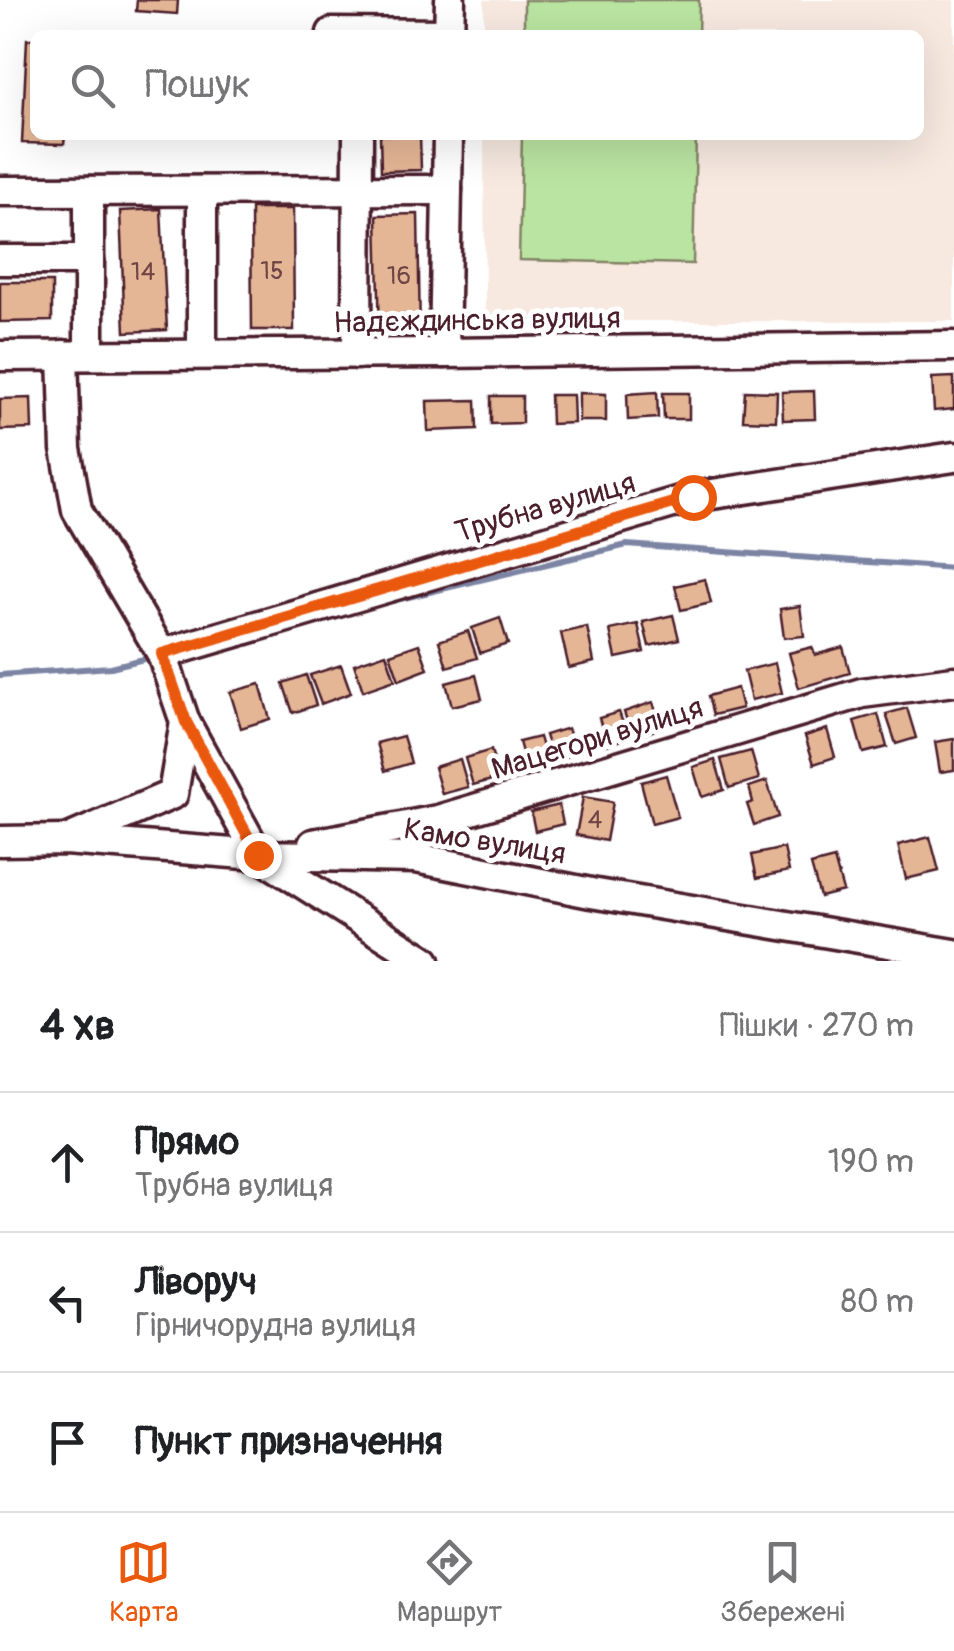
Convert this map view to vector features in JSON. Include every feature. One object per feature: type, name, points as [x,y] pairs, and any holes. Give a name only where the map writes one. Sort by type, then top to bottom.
[{"type":"street","points":[[449,30],[450,0]]},
{"type":"street","points":[[357,354],[358,140]]},
{"type":"street","points":[[444,354],[448,140]]},
{"type":"street","points":[[0,192],[447,190]]},
{"type":"street","points":[[202,191],[202,354]]},
{"type":"street","points":[[89,192],[89,260],[66,449],[77,510],[162,654],[186,722],[258,855],[424,961]]},
{"type":"street","points":[[0,260],[89,260]]},
{"type":"street","name":"Надєждинська вулиця","points":[[0,356],[954,346]]},
{"type":"street","name":"Трубна вулиця","points":[[162,654],[693,497],[954,457]]},
{"type":"street","name":"Мацегори вулиця","points":[[258,855],[438,820],[862,694],[954,681]]},
{"type":"street","points":[[65,840],[173,794],[186,722]]},
{"type":"street","name":"Камо вулиця","points":[[0,841],[65,840],[258,855],[416,858],[591,893],[954,954]]},
{"type":"shaded area","points":[[484,0],[954,0],[954,321],[485,321],[484,140],[924,140],[924,30],[484,30]]},
{"type":"green space","points":[[524,0],[699,0],[698,30],[524,30]]},
{"type":"green space","points":[[522,140],[696,140],[693,264],[519,260]]},
{"type":"building","points":[[137,0],[178,0],[177,14],[136,11]]},
{"type":"building","points":[[30,39],[30,140],[64,140],[64,144],[22,143]]},
{"type":"building","points":[[380,140],[420,140],[421,170],[381,171]]},
{"type":"building","points":[[161,209],[167,330],[125,332],[120,211]]},
{"type":"building","points":[[251,209],[293,209],[294,330],[252,330]]},
{"type":"building","points":[[418,214],[420,335],[380,336],[377,215]]},
{"type":"building","points":[[0,282],[52,282],[52,321],[0,322]]},
{"type":"building","points":[[954,377],[954,409],[934,411],[932,378]]},
{"type":"building","points":[[745,391],[777,392],[776,421],[743,420]]},
{"type":"building","points":[[814,391],[815,419],[783,420],[782,392]]},
{"type":"building","points":[[657,392],[658,418],[628,420],[627,394]]},
{"type":"building","points":[[579,393],[606,394],[606,421],[579,421]]},
{"type":"building","points":[[663,393],[689,393],[689,419],[664,419]]},
{"type":"building","points":[[550,395],[573,395],[574,423],[551,424]]},
{"type":"building","points":[[491,396],[522,396],[522,423],[491,424]]},
{"type":"building","points":[[31,398],[32,429],[0,430],[0,399]]},
{"type":"building","points":[[476,400],[477,429],[428,431],[427,401]]},
{"type":"building","points":[[705,579],[711,603],[681,610],[675,586]]},
{"type":"building","points":[[800,606],[804,636],[784,638],[780,609]]},
{"type":"building","points":[[673,615],[679,639],[649,646],[643,622]]},
{"type":"building","points":[[500,618],[508,644],[480,653],[472,628]]},
{"type":"building","points":[[638,624],[644,652],[616,658],[610,630]]},
{"type":"building","points":[[587,627],[594,662],[569,668],[561,633]]},
{"type":"building","points":[[468,631],[477,658],[447,667],[439,641]]},
{"type":"building","points":[[419,644],[428,669],[399,680],[390,654]]},
{"type":"building","points":[[812,647],[815,655],[843,647],[850,673],[799,688],[789,653]]},
{"type":"building","points":[[386,653],[395,680],[363,691],[354,664]]},
{"type":"building","points":[[775,663],[782,693],[751,700],[744,671]]},
{"type":"building","points":[[341,665],[351,693],[321,704],[310,675]]},
{"type":"building","points":[[306,675],[316,705],[293,713],[283,683]]},
{"type":"building","points":[[476,675],[482,699],[452,706],[446,683]]},
{"type":"building","points":[[260,684],[270,719],[241,728],[230,692]]},
{"type":"building","points":[[737,688],[742,708],[713,715],[708,696]]},
{"type":"building","points":[[653,702],[661,728],[633,738],[624,712]]},
{"type":"building","points":[[907,708],[916,738],[896,744],[886,714]]},
{"type":"building","points":[[619,712],[628,738],[607,745],[599,718]]},
{"type":"building","points":[[878,714],[887,747],[863,753],[854,721]]},
{"type":"building","points":[[568,728],[576,754],[553,761],[545,735]]},
{"type":"building","points":[[827,729],[835,757],[814,764],[805,736]]},
{"type":"building","points":[[403,736],[411,763],[385,771],[377,743]]},
{"type":"building","points":[[539,737],[546,761],[526,767],[519,742]]},
{"type":"building","points":[[954,739],[954,770],[940,772],[935,742]]},
{"type":"building","points":[[491,750],[499,778],[473,785],[465,758]]},
{"type":"building","points":[[751,751],[759,779],[729,788],[721,759]]},
{"type":"building","points":[[460,759],[468,787],[442,794],[434,767]]},
{"type":"building","points":[[715,760],[724,790],[702,797],[693,767]]},
{"type":"building","points":[[666,775],[678,817],[652,824],[641,782]]},
{"type":"building","points":[[767,781],[778,817],[754,825],[747,804],[753,802],[749,787]]},
{"type":"building","points":[[583,797],[613,802],[606,841],[576,835]]},
{"type":"building","points":[[559,805],[563,824],[535,831],[531,812]]},
{"type":"building","points":[[930,837],[939,871],[906,879],[898,845]]},
{"type":"building","points":[[784,848],[789,871],[757,878],[752,855]]},
{"type":"building","points":[[834,859],[843,891],[820,897],[811,865]]},
{"type":"waterway","points":[[379,604],[627,545],[954,568]]},
{"type":"waterway","points":[[0,675],[111,667],[152,657]]},
{"type":"route","points":[[258,855],[186,722],[162,654],[693,497]]}]
